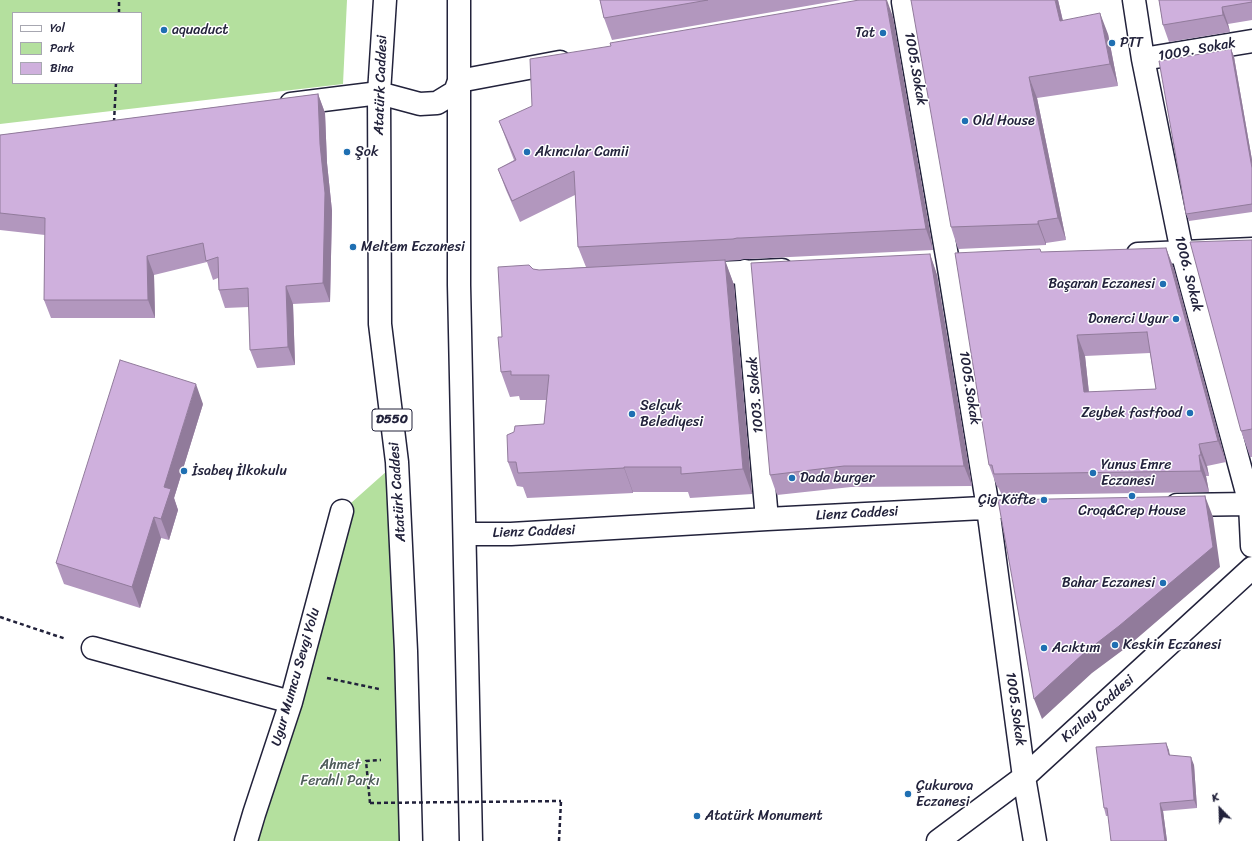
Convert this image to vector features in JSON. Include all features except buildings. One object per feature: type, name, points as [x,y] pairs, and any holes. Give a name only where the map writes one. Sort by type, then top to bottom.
[{"type":"main road","name":"Atatürk Caddesi","points":[[385,0],[379,93],[380,324],[397,462],[406,651],[411,841]]},
{"type":"main road","points":[[459,0],[459,285],[471,841]]},
{"type":"main road","name":"1006. Sokak","points":[[1134,0],[1143,59],[1182,252],[1250,504],[1252,546]]},
{"type":"main road","points":[[880,6],[910,1]]},
{"type":"main road","name":"1005.Sokak","points":[[910,1],[948,262],[988,508],[1024,777],[1035,841]]},
{"type":"main road","name":"1009. Sokak","points":[[1143,59],[1252,41]]},
{"type":"main road","points":[[459,81],[576,59]]},
{"type":"main road","points":[[270,107],[379,93],[420,104],[437,102],[456,92],[459,81]]},
{"type":"main road","points":[[1119,255],[1252,249]]},
{"type":"main road","points":[[925,263],[971,261]]},
{"type":"main road","points":[[682,275],[800,269]]},
{"type":"main road","name":"1003. Sokak","points":[[745,271],[767,519]]},
{"type":"main road","points":[[1155,505],[1250,504]]},
{"type":"main road","name":"Lienz Caddesi","points":[[465,534],[511,534],[767,519],[1020,507]]},
{"type":"main road","name":"Ugur Mumcu Sevgi Yolu","points":[[246,841],[291,702],[342,511]]},
{"type":"main road","name":"Kızılay Caddesi","points":[[938,841],[1024,777],[1252,568]]},
{"type":"main road","points":[[93,648],[291,702]]},
{"type":"path","points":[[119,0],[119,12]]},
{"type":"path","points":[[114,126],[116,84]]},
{"type":"path","points":[[0,617],[93,648]]},
{"type":"path","points":[[299,673],[382,689]]},
{"type":"path","points":[[366,761],[370,802],[561,801],[559,841]]},
{"type":"green space","points":[[0,0],[347,0],[343,84],[0,124]]},
{"type":"green space","name":"Ahmet Ferahlı Parkı","points":[[397,462],[411,841],[246,841],[342,511]]},
{"type":"place","name":"aquaduct","points":[[164,30]]},
{"type":"place","name":"Tat","points":[[883,33]]},
{"type":"place","name":"PTT","points":[[1112,43]]},
{"type":"place","name":"Old House","points":[[965,121]]},
{"type":"place","name":"Şok","points":[[347,152]]},
{"type":"place","name":"Akıncılar Camii","points":[[527,152]]},
{"type":"place","name":"Meltem Eczanesi","points":[[353,247]]},
{"type":"place","name":"Başaran Eczanesi","points":[[1163,284]]},
{"type":"place","name":"Donerci Ugur","points":[[1176,319]]},
{"type":"place","name":"Zeybek fastfood","points":[[1190,413]]},
{"type":"place","name":"Selçuk Belediyesi","points":[[632,414]]},
{"type":"place","name":"İsabey İlkokulu","points":[[184,471]]},
{"type":"place","name":"Yunus Emre Eczanesi","points":[[1093,473]]},
{"type":"place","name":"Dada burger","points":[[792,478]]},
{"type":"place","name":"Croq&Crep House","points":[[1132,496]]},
{"type":"place","name":"Çig Köfte","points":[[1044,500]]},
{"type":"place","name":"Bahar Eczanesi","points":[[1163,583]]},
{"type":"place","name":"Keskin Eczanesi","points":[[1115,645]]},
{"type":"place","name":"Acıktım","points":[[1044,648]]},
{"type":"place","name":"Çukurova Eczanesi","points":[[908,794]]},
{"type":"place","name":"Atatürk Monument","points":[[697,816]]}]
